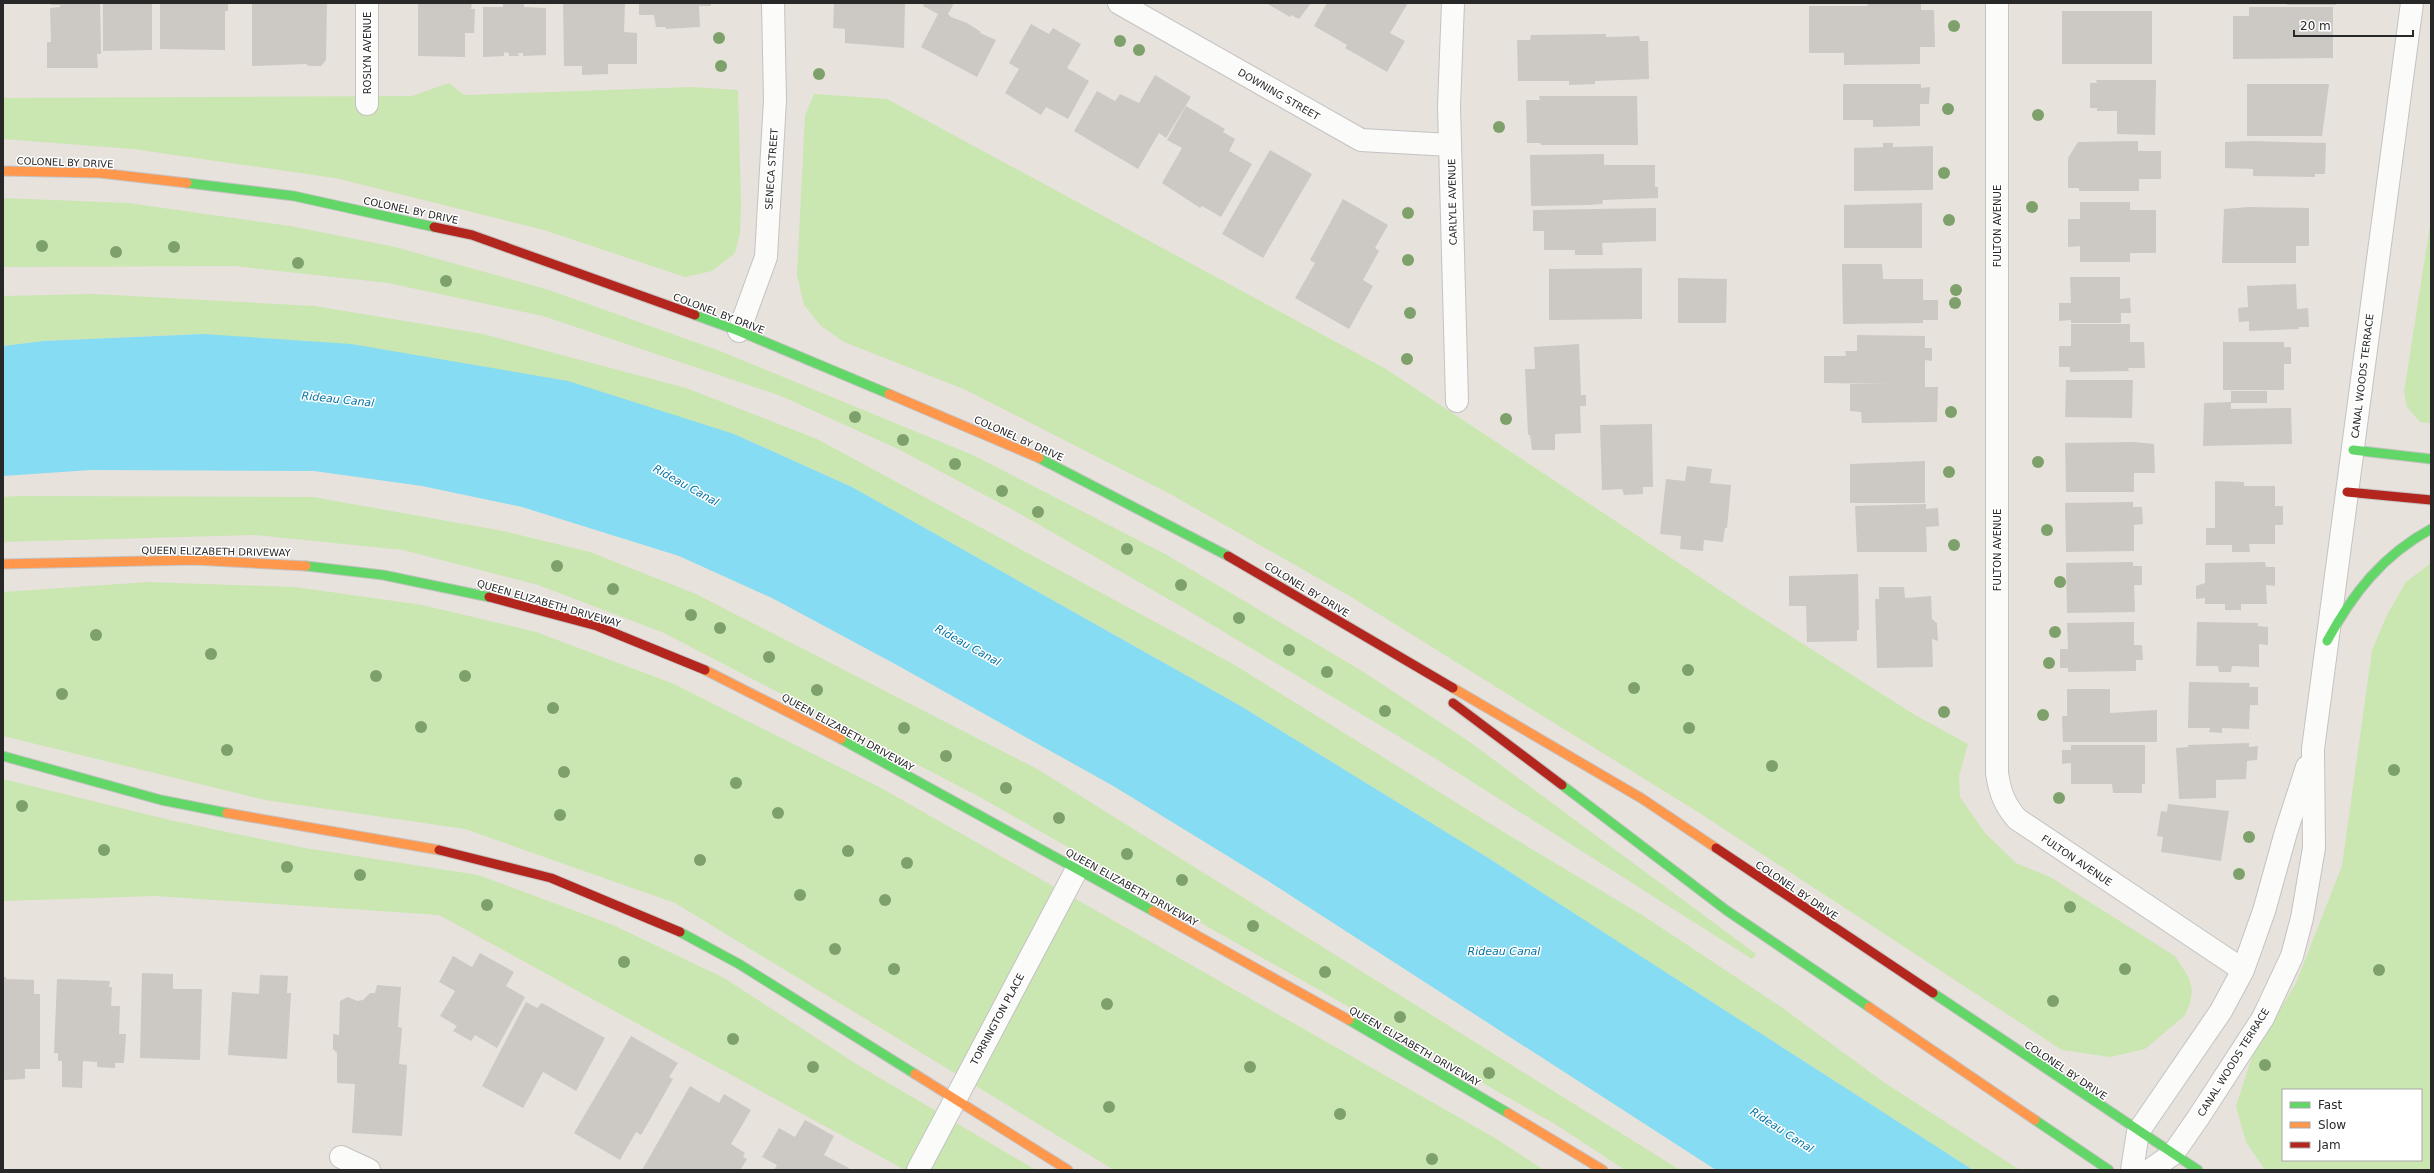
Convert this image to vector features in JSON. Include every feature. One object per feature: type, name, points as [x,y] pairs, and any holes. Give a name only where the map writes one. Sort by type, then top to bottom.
[{"type":"main road","name":"COLONEL BY DRIVE","points":[[3,171],[100,172],[294,196],[472,235],[739,331],[1031,454],[1215,548],[1303,598],[1374,643],[1641,798],[2138,1132],[2198,1170]]},
{"type":"main road","points":[[2353,450],[2431,459]]},
{"type":"main road","points":[[2347,492],[2431,500]]},
{"type":"main road","points":[[2327,641],[2346,606],[2363,581],[2382,561],[2407,541],[2431,529]]},
{"type":"main road","name":"QUEEN ELIZABETH DRIVEWAY","points":[[3,564],[132,560],[287,562],[388,575],[506,600],[623,634],[752,692],[1077,869],[1326,1007],[1603,1170]]},
{"type":"main road","name":"COLONEL BY DRIVE","points":[[1374,643],[1726,910],[2109,1170]]},
{"type":"main road","points":[[3,756],[161,800],[281,823],[461,854],[551,878],[693,938],[739,964],[1068,1170]]},
{"type":"street","name":"ROSLYN AVENUE","points":[[367,3],[367,104]]},
{"type":"street","name":"SENECA STREET","points":[[739,331],[766,257],[775,100],[773,3]]},
{"type":"street","name":"DOWNING STREET","points":[[1118,3],[1361,140],[1450,146]]},
{"type":"street","name":"CARLYLE AVENUE","points":[[1453,3],[1449,106],[1457,401]]},
{"type":"street","name":"FULTON AVENUE","points":[[1997,3],[1997,773],[2000,793],[2006,805],[2017,819],[2243,970]]},
{"type":"street","name":"CANAL WOODS TERRACE","points":[[2150,1170],[2173,1154],[2263,1018],[2292,956],[2302,918],[2314,848],[2313,749],[2412,3]]},
{"type":"street","name":"CANAL WOODS TERRACE","points":[[2132,1170],[2138,1132],[2221,1011],[2243,970],[2264,911],[2286,832],[2313,749]]},
{"type":"street","name":"TORRINGTON PLACE","points":[[918,1170],[1077,869]]},
{"type":"street","points":[[341,1157],[369,1170]]},
{"type":"green space","points":[[449,83],[464,95],[692,87],[738,90],[741,204],[740,233],[735,253],[712,271],[685,277],[544,230],[335,178],[133,149],[3,139],[3,98],[412,96]]},
{"type":"green space","points":[[814,94],[887,99],[1386,369],[1745,607],[1915,715],[1968,744],[1959,776],[1960,797],[1985,833],[2016,863],[2050,877],[2175,956],[2189,978],[2192,990],[2190,1003],[2185,1015],[2145,1049],[2110,1057],[2062,1050],[1701,814],[1353,598],[1172,495],[966,390],[844,342],[821,326],[804,305],[797,275],[805,116]]},
{"type":"green space","points":[[3,198],[128,203],[290,226],[395,247],[549,290],[720,351],[975,456],[1165,554],[1362,671],[1467,740],[1756,954],[1752,959],[1433,757],[1184,608],[1015,511],[898,449],[781,396],[543,316],[388,283],[234,266],[3,267]]},
{"type":"green space","points":[[2431,219],[2431,423],[2420,422],[2407,407],[2404,392]]},
{"type":"green space","points":[[94,294],[314,306],[483,334],[686,388],[817,439],[1233,664],[1510,836],[1642,915],[1784,1009],[1882,1081],[2020,1170],[1973,1170],[1490,859],[1239,705],[852,487],[734,434],[203,334],[43,341],[3,346],[3,296]]},
{"type":"green space","points":[[3,497],[313,497],[503,531],[590,552],[696,594],[1039,770],[1680,1170],[1625,1170],[1555,1124],[978,796],[664,633],[538,585],[403,550],[255,535],[3,542]]},
{"type":"green space","points":[[2431,563],[2431,1170],[2265,1170],[2246,1142],[2236,1106],[2253,1054],[2296,983],[2342,866],[2372,650],[2387,615],[2406,582]]},
{"type":"green space","points":[[148,582],[295,587],[422,605],[536,632],[674,684],[881,788],[1495,1138],[1544,1170],[1114,1170],[675,903],[465,829],[265,800],[3,736],[3,592]]},
{"type":"green space","points":[[3,779],[174,821],[305,848],[478,875],[613,925],[724,978],[858,1065],[1036,1170],[905,1170],[439,915],[155,896],[3,901]]},
{"type":"water","name":"Rideau Canal","points":[[203,334],[351,344],[568,381],[734,434],[852,487],[1239,705],[1490,859],[1973,1170],[1716,1170],[1265,879],[1115,787],[895,664],[772,598],[679,556],[522,507],[422,486],[314,471],[91,470],[3,476],[3,346],[43,341]]},
{"type":"building","points":[[51,3],[100,3],[101,54],[97,54],[98,68],[47,68],[47,42],[51,42],[50,8],[60,7],[60,5],[51,5]]},
{"type":"building","points":[[103,3],[152,3],[152,50],[103,51]]},
{"type":"building","points":[[160,3],[228,3],[228,11],[225,11],[225,50],[160,49]]},
{"type":"building","points":[[252,3],[327,3],[326,60],[321,66],[309,66],[306,64],[252,66]]},
{"type":"building","points":[[418,3],[472,3],[471,9],[475,9],[474,33],[465,33],[465,57],[418,56]]},
{"type":"building","points":[[503,3],[524,3],[524,7],[546,8],[546,55],[523,56],[523,53],[518,53],[519,56],[509,56],[509,53],[504,52],[504,56],[483,57],[483,7],[503,7]]},
{"type":"building","points":[[563,3],[625,3],[624,32],[637,33],[637,64],[608,64],[608,74],[582,75],[582,66],[564,66]]},
{"type":"building","points":[[639,3],[711,3],[711,6],[699,6],[700,27],[665,29],[666,27],[656,27],[654,15],[639,15]]},
{"type":"building","points":[[834,3],[905,3],[904,48],[845,43],[845,29],[833,28]]},
{"type":"building","points":[[924,3],[954,3],[948,14],[951,17],[967,23],[981,32],[980,33],[996,40],[977,77],[921,47],[938,14],[923,6]]},
{"type":"building","points":[[1266,3],[1311,3],[1299,19],[1291,15],[1290,17]]},
{"type":"building","points":[[1327,3],[1408,3],[1390,33],[1405,41],[1387,72],[1345,48],[1347,45],[1314,26]]},
{"type":"building","points":[[1867,3],[1921,3],[1921,10],[1934,10],[1935,47],[1920,47],[1920,64],[1844,65],[1844,53],[1809,53],[1809,6],[1868,6]]},
{"type":"building","points":[[2287,3],[2336,3],[2336,5],[2287,5]]},
{"type":"building","points":[[2249,7],[2333,7],[2333,58],[2233,59],[2233,16],[2249,16]]},
{"type":"building","points":[[2062,11],[2152,11],[2152,64],[2062,64]]},
{"type":"building","points":[[1031,24],[1049,34],[1053,28],[1081,44],[1067,68],[1089,81],[1068,119],[1046,107],[1041,115],[1005,93],[1019,69],[1009,63]]},
{"type":"building","points":[[1606,34],[1606,37],[1639,36],[1640,41],[1648,41],[1649,79],[1595,81],[1595,84],[1569,85],[1569,81],[1518,81],[1517,40],[1530,40],[1531,35]]},
{"type":"building","points":[[1155,75],[1191,97],[1166,138],[1159,133],[1138,169],[1074,131],[1097,91],[1115,101],[1120,94],[1139,103]]},
{"type":"building","points":[[2096,80],[2156,80],[2155,135],[2117,134],[2117,111],[2097,111],[2097,108],[2090,108],[2090,83],[2097,83]]},
{"type":"building","points":[[1843,84],[1921,84],[1921,88],[1930,87],[1929,104],[1920,104],[1920,126],[1873,127],[1873,120],[1843,120]]},
{"type":"building","points":[[2247,84],[2329,84],[2322,136],[2247,136]]},
{"type":"building","points":[[1539,96],[1637,96],[1638,145],[1541,145],[1540,143],[1527,143],[1526,100],[1540,100]]},
{"type":"building","points":[[1186,106],[1225,129],[1223,132],[1235,139],[1229,151],[1252,164],[1221,217],[1202,206],[1200,208],[1162,183],[1182,148],[1167,140]]},
{"type":"building","points":[[2138,141],[2138,151],[2161,151],[2161,179],[2139,179],[2139,191],[2079,191],[2079,188],[2068,188],[2068,158],[2078,142]]},
{"type":"building","points":[[2250,141],[2326,143],[2325,174],[2315,174],[2315,177],[2253,176],[2253,169],[2225,168],[2225,142]]},
{"type":"building","points":[[1883,143],[1893,143],[1893,147],[1933,146],[1933,190],[1854,191],[1854,148],[1883,147]]},
{"type":"building","points":[[1270,150],[1312,174],[1263,258],[1222,234]]},
{"type":"building","points":[[1604,154],[1604,165],[1655,165],[1655,187],[1658,187],[1658,198],[1603,200],[1602,204],[1588,205],[1531,206],[1530,155]]},
{"type":"building","points":[[1343,199],[1388,225],[1375,248],[1379,251],[1363,280],[1373,286],[1349,329],[1295,298],[1315,263],[1310,260]]},
{"type":"building","points":[[2080,202],[2130,202],[2130,210],[2156,210],[2156,253],[2130,253],[2130,262],[2080,262],[2080,246],[2068,247],[2068,219],[2080,219]]},
{"type":"building","points":[[1922,203],[1922,248],[1844,248],[1844,205]]},
{"type":"building","points":[[2249,207],[2309,208],[2309,246],[2296,246],[2296,263],[2222,263],[2224,209]]},
{"type":"building","points":[[1656,208],[1656,241],[1602,243],[1603,255],[1575,255],[1575,250],[1544,250],[1544,231],[1533,231],[1533,210]]},
{"type":"building","points":[[1842,264],[1882,264],[1883,279],[1923,279],[1923,300],[1938,300],[1938,320],[1923,320],[1923,323],[1843,324]]},
{"type":"building","points":[[1642,268],[1642,319],[1549,320],[1549,269]]},
{"type":"building","points":[[2070,277],[2120,277],[2120,299],[2130,298],[2131,313],[2121,313],[2121,323],[2071,323],[2071,320],[2059,321],[2059,303],[2071,303]]},
{"type":"building","points":[[1678,278],[1727,279],[1726,323],[1678,323]]},
{"type":"building","points":[[2296,284],[2297,309],[2308,308],[2309,327],[2298,327],[2299,329],[2249,331],[2249,321],[2239,322],[2238,308],[2248,307],[2247,286]]},
{"type":"building","points":[[2071,324],[2130,324],[2130,342],[2144,342],[2145,368],[2128,368],[2129,371],[2070,372],[2070,367],[2059,367],[2059,346],[2071,346]]},
{"type":"building","points":[[1857,335],[1925,336],[1925,348],[1932,348],[1932,361],[1925,360],[1925,387],[1938,387],[1937,422],[1862,423],[1861,412],[1850,411],[1850,384],[1892,384],[1824,383],[1824,356],[1846,356],[1845,351],[1857,351]]},
{"type":"building","points":[[2223,342],[2284,342],[2284,347],[2291,347],[2291,364],[2284,364],[2284,390],[2223,390]]},
{"type":"building","points":[[1579,344],[1581,395],[1586,395],[1586,406],[1580,406],[1581,433],[1555,434],[1555,450],[1532,450],[1530,435],[1528,435],[1525,369],[1535,369],[1534,347]]},
{"type":"building","points":[[2066,380],[2133,380],[2132,418],[2065,417]]},
{"type":"building","points":[[2231,391],[2267,391],[2267,403],[2231,403],[2231,409],[2291,408],[2292,444],[2203,446],[2204,403],[2231,402]]},
{"type":"building","points":[[1652,424],[1653,487],[1643,487],[1643,494],[1624,495],[1622,489],[1602,490],[1600,425]]},
{"type":"building","points":[[2133,442],[2154,444],[2155,473],[2134,473],[2134,492],[2066,492],[2065,443]]},
{"type":"building","points":[[1925,461],[1925,503],[1850,503],[1850,464]]},
{"type":"building","points":[[1687,466],[1712,469],[1710,483],[1731,485],[1727,528],[1725,528],[1723,542],[1704,540],[1703,551],[1680,549],[1681,536],[1660,534],[1666,479],[1685,481]]},
{"type":"building","points":[[2215,481],[2244,482],[2244,486],[2275,486],[2275,506],[2283,506],[2283,525],[2275,525],[2275,544],[2249,544],[2250,552],[2232,552],[2232,545],[2206,545],[2206,528],[2215,528]]},
{"type":"building","points":[[2133,502],[2133,507],[2142,507],[2143,524],[2134,525],[2134,551],[2066,552],[2065,503]]},
{"type":"building","points":[[1926,504],[1926,509],[1938,508],[1939,526],[1926,527],[1927,552],[1857,552],[1855,506]]},
{"type":"building","points":[[2133,562],[2133,566],[2142,566],[2142,585],[2134,585],[2135,612],[2067,613],[2066,563]]},
{"type":"building","points":[[2265,562],[2266,567],[2275,567],[2275,586],[2266,585],[2267,604],[2241,604],[2241,610],[2225,610],[2225,604],[2205,604],[2205,598],[2196,599],[2196,586],[2205,583],[2205,563]]},
{"type":"building","points":[[1858,574],[1859,630],[1857,630],[1857,641],[1807,642],[1806,606],[1789,606],[1789,576]]},
{"type":"building","points":[[1879,587],[1904,587],[1905,598],[1931,596],[1932,619],[1937,623],[1938,641],[1932,639],[1933,667],[1877,668],[1875,599],[1879,599]]},
{"type":"building","points":[[2134,622],[2134,645],[2142,645],[2143,660],[2136,660],[2136,671],[2068,672],[2068,668],[2060,668],[2060,649],[2068,649],[2067,623]]},
{"type":"building","points":[[2197,622],[2258,623],[2258,626],[2268,627],[2268,645],[2259,644],[2259,667],[2232,666],[2231,672],[2219,672],[2218,666],[2196,666]]},
{"type":"building","points":[[2189,682],[2250,683],[2249,687],[2258,687],[2258,705],[2250,705],[2249,729],[2222,728],[2222,733],[2209,732],[2210,728],[2188,728]]},
{"type":"building","points":[[2067,689],[2110,689],[2110,713],[2157,710],[2157,742],[2063,742],[2062,716],[2067,716]]},
{"type":"building","points":[[2249,743],[2249,747],[2258,746],[2257,760],[2247,761],[2246,779],[2216,780],[2216,798],[2179,799],[2176,748],[2188,747],[2188,745]]},
{"type":"building","points":[[2071,745],[2145,745],[2145,784],[2142,784],[2142,793],[2113,793],[2112,784],[2071,784],[2071,763],[2062,764],[2062,750],[2071,750]]},
{"type":"building","points":[[2168,804],[2229,811],[2221,861],[2161,852],[2163,837],[2157,836],[2161,811],[2167,812]]},
{"type":"building","points":[[480,953],[514,972],[506,986],[525,997],[497,1048],[475,1035],[471,1041],[453,1031],[457,1026],[440,1016],[455,991],[439,982],[453,956],[472,967]]},
{"type":"building","points":[[142,973],[173,974],[173,989],[202,989],[200,1060],[140,1058]]},
{"type":"building","points":[[260,975],[288,976],[287,993],[291,993],[287,1059],[228,1055],[232,992],[259,994]]},
{"type":"building","points":[[3,977],[6,977],[6,979],[34,980],[34,994],[40,994],[40,1069],[25,1069],[25,1079],[3,1080]]},
{"type":"building","points":[[57,979],[110,981],[109,987],[112,987],[111,1006],[120,1006],[119,1034],[126,1034],[124,1063],[115,1063],[115,1068],[97,1067],[97,1062],[83,1061],[82,1088],[62,1087],[62,1061],[58,1061],[58,1053],[54,1053]]},
{"type":"building","points":[[377,985],[401,987],[398,1027],[402,1028],[399,1064],[407,1065],[402,1136],[352,1133],[355,1084],[337,1083],[337,1053],[333,1049],[333,1034],[339,1035],[340,1001],[348,997],[357,1001],[363,1000],[370,993],[375,993]]},
{"type":"building","points":[[526,1002],[537,1008],[542,1003],[605,1038],[576,1091],[543,1072],[523,1108],[482,1086]]},
{"type":"building","points":[[631,1036],[678,1063],[669,1077],[673,1079],[641,1135],[636,1132],[620,1160],[574,1133]]},
{"type":"building","points":[[690,1086],[719,1103],[724,1094],[751,1110],[731,1144],[745,1153],[743,1157],[747,1159],[740,1170],[642,1170]]},
{"type":"building","points":[[805,1120],[834,1136],[824,1155],[849,1168],[848,1170],[774,1170],[777,1165],[762,1157],[779,1128],[795,1137]]},
{"type":"traffic: fast","points":[[187,183],[294,196],[434,227]]},
{"type":"traffic: fast","points":[[695,315],[739,331],[889,394]]},
{"type":"traffic: fast","points":[[2353,450],[2431,459]]},
{"type":"traffic: fast","points":[[1039,458],[1228,556]]},
{"type":"traffic: fast","points":[[2327,641],[2347,607],[2371,577],[2398,551],[2431,529]]},
{"type":"traffic: fast","points":[[306,566],[383,575],[489,597]]},
{"type":"traffic: fast","points":[[841,739],[1153,911]]},
{"type":"traffic: fast","points":[[3,756],[161,800],[227,813]]},
{"type":"traffic: fast","points":[[1562,785],[1726,910],[1869,1007]]},
{"type":"traffic: fast","points":[[680,932],[739,964],[915,1074]]},
{"type":"traffic: fast","points":[[1933,993],[2198,1170]]},
{"type":"traffic: fast","points":[[1349,1020],[1508,1113]]},
{"type":"traffic: fast","points":[[2035,1120],[2109,1170]]},
{"type":"traffic: slow","points":[[3,171],[100,173],[187,183]]},
{"type":"traffic: slow","points":[[889,394],[1039,458]]},
{"type":"traffic: slow","points":[[3,564],[194,560],[306,566]]},
{"type":"traffic: slow","points":[[705,670],[841,739]]},
{"type":"traffic: slow","points":[[1453,688],[1641,798],[1716,848]]},
{"type":"traffic: slow","points":[[227,813],[439,850]]},
{"type":"traffic: slow","points":[[1153,911],[1349,1020]]},
{"type":"traffic: slow","points":[[1869,1007],[2035,1120]]},
{"type":"traffic: slow","points":[[915,1074],[1068,1170]]},
{"type":"traffic: slow","points":[[1508,1113],[1603,1170]]},
{"type":"traffic: jam","points":[[434,227],[472,235],[695,315]]},
{"type":"traffic: jam","points":[[2347,492],[2431,500]]},
{"type":"traffic: jam","points":[[1228,556],[1453,688]]},
{"type":"traffic: jam","points":[[489,597],[597,626],[705,670]]},
{"type":"traffic: jam","points":[[1453,703],[1562,785]]},
{"type":"traffic: jam","points":[[1716,848],[1933,993]]},
{"type":"traffic: jam","points":[[439,850],[551,878],[680,932]]}]
